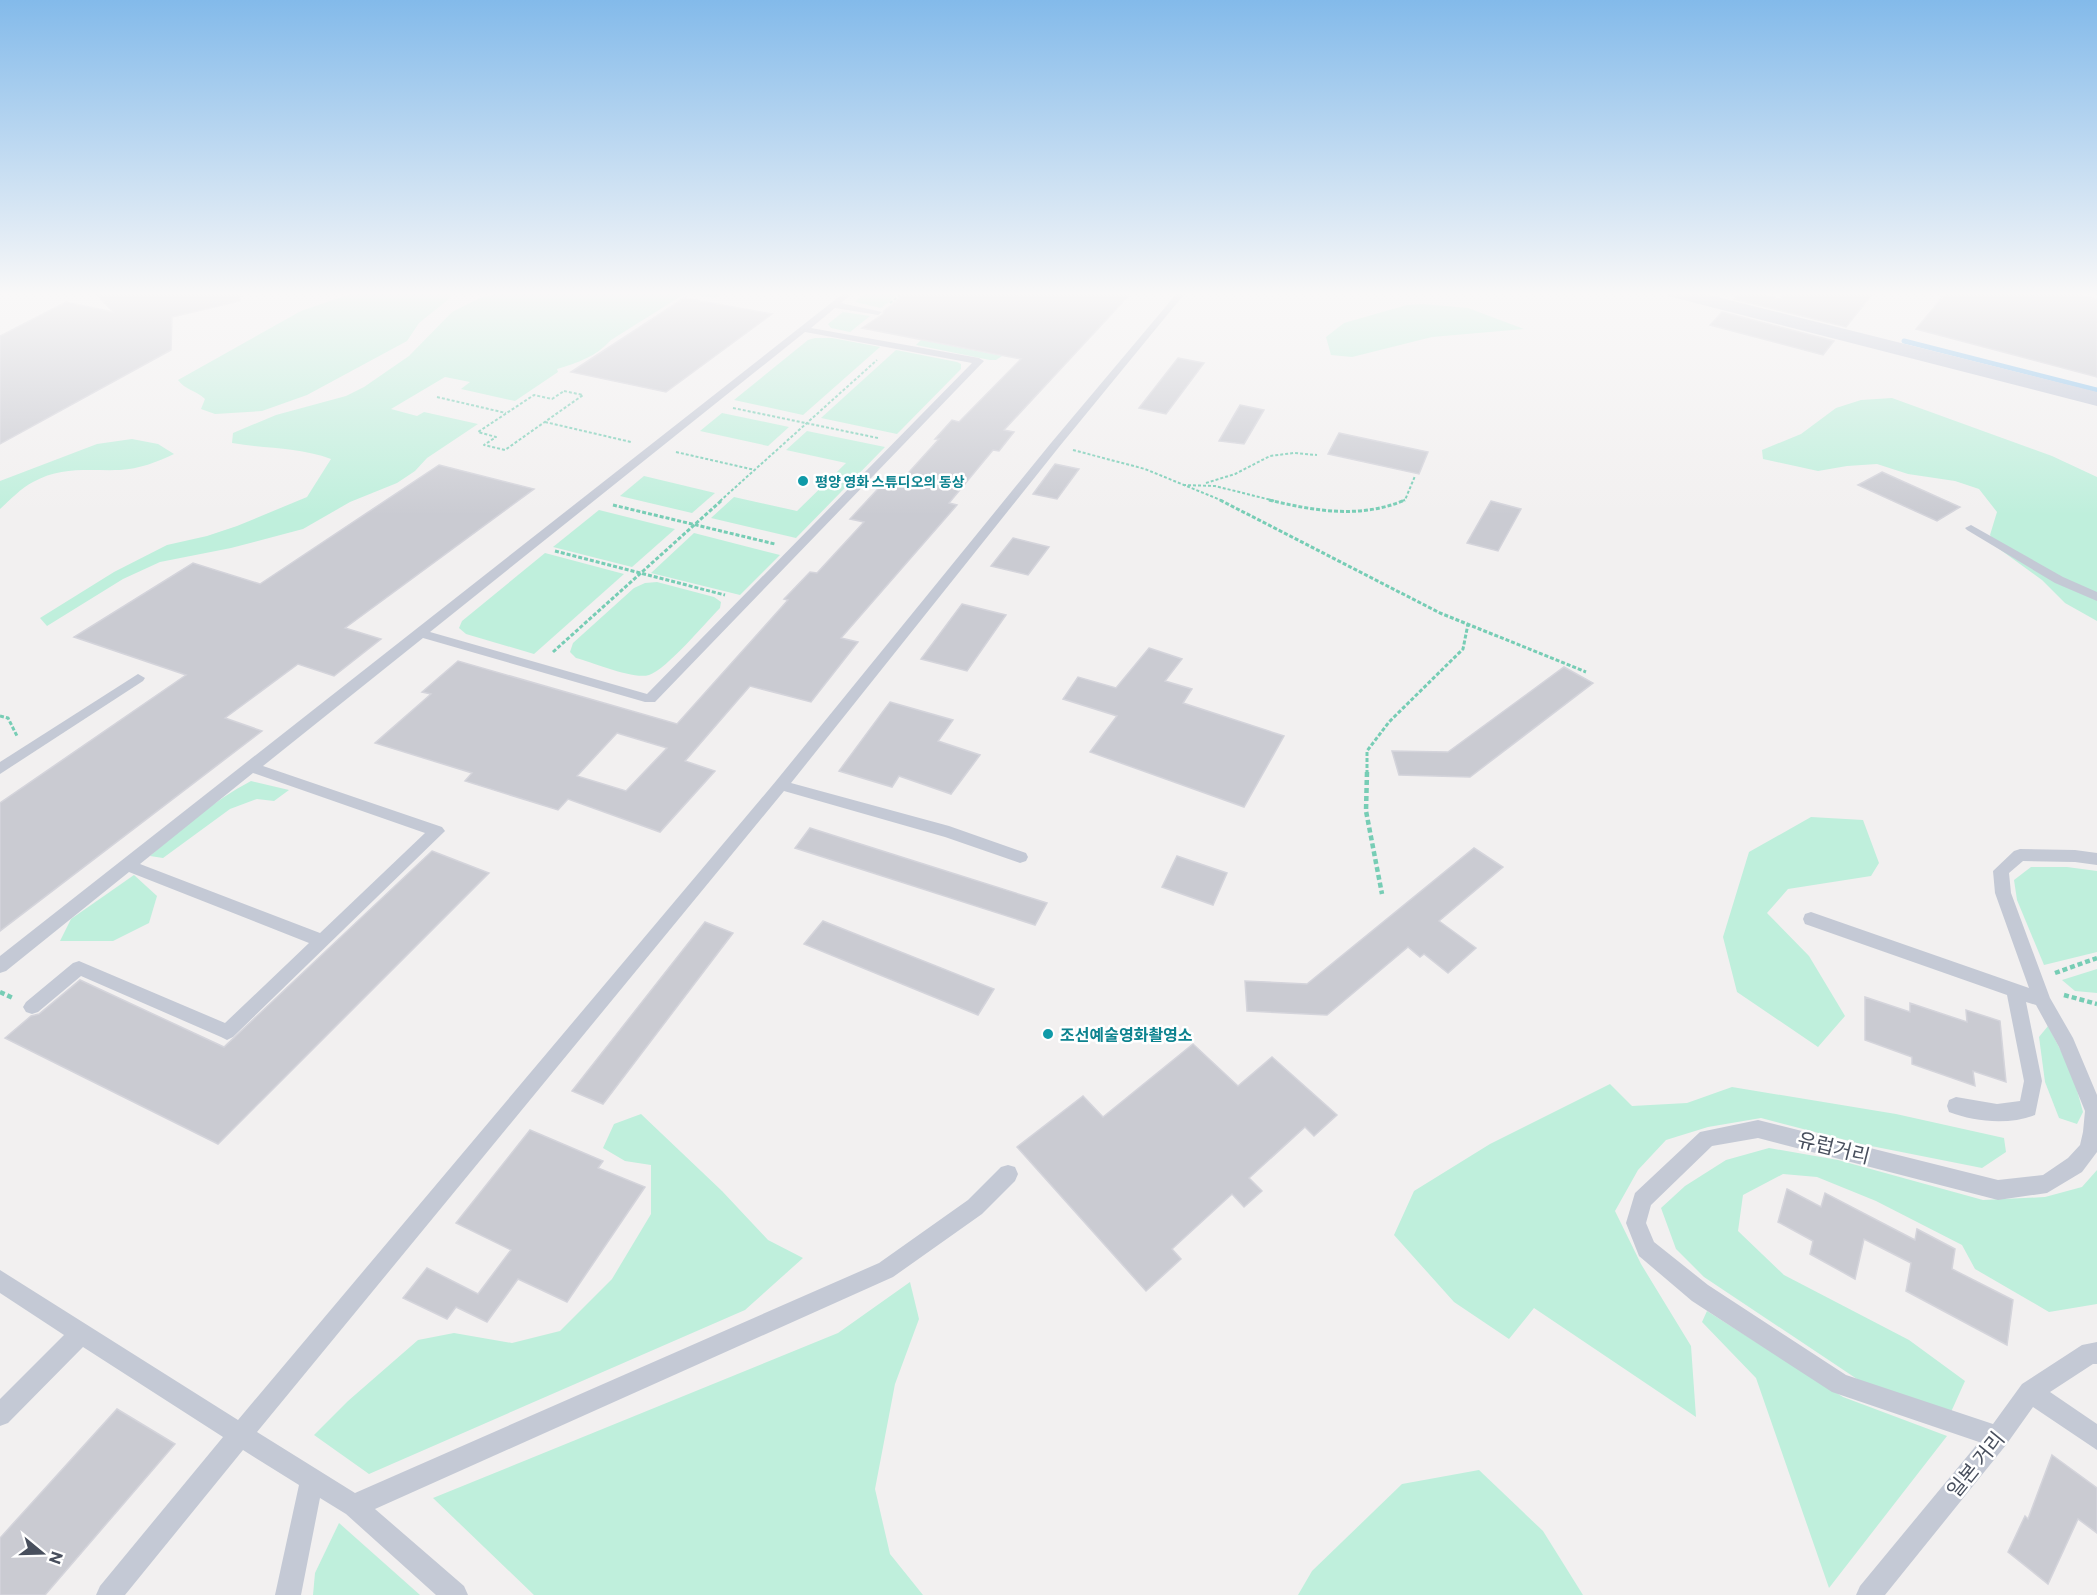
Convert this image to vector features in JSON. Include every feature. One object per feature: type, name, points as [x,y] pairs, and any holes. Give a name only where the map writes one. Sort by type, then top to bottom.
[{"type":"main road","points":[[1969,366],[2097,399]]},
{"type":"lane","points":[[0,966],[756,366]]},
{"type":"lane","points":[[420,633],[650,699],[974,366]]},
{"type":"lane","points":[[110,1595],[240,1435],[781,785],[1120,366]]},
{"type":"lane","points":[[1971,528],[2060,580],[2097,597]]},
{"type":"lane","points":[[0,769],[138,678]]},
{"type":"lane","points":[[33,1007],[79,968],[227,1032],[437,831],[251,767]]},
{"type":"lane","points":[[781,785],[948,832],[1020,857]]},
{"type":"lane","name":"유럽거리","points":[[1998,1437],[1840,1384],[1700,1293],[1647,1249],[1636,1223],[1642,1200],[1707,1138],[1758,1129],[1998,1190],[2047,1184],[2075,1165],[2088,1150],[2093,1132],[2094,1111],[2067,1044],[2042,1000],[2034,980],[2003,893],[2001,870],[2020,855],[2075,856],[2097,859]]},
{"type":"lane","points":[[127,865],[322,941]]},
{"type":"lane","points":[[1811,919],[2042,1000]]},
{"type":"lane","points":[[1956,1106],[1997,1113],[2028,1109],[2033,1081],[2015,991]]},
{"type":"lane","points":[[354,1506],[886,1270],[975,1208],[1008,1174]]},
{"type":"lane","points":[[0,1281],[80,1334],[354,1506],[455,1595]]},
{"type":"lane","points":[[0,1415],[80,1334]]},
{"type":"lane","name":"일본 거리","points":[[1869,1595],[1998,1437],[2030,1392],[2090,1353],[2097,1353]]},
{"type":"lane","points":[[2030,1392],[2097,1438]]},
{"type":"lane","points":[[288,1595],[312,1479]]},
{"type":"path","points":[[537,666],[869,366]]},
{"type":"path","points":[[437,397],[507,413],[534,395],[552,399],[564,391],[583,395],[505,450],[484,445],[496,437],[478,432],[507,413]]},
{"type":"path","points":[[710,403],[900,442]]},
{"type":"path","points":[[1055,445],[1145,469],[1221,500],[1440,613],[1586,672]]},
{"type":"path","points":[[1183,485],[1205,483],[1235,474],[1270,456],[1294,453],[1317,455]]},
{"type":"path","points":[[1205,483],[1315,510],[1351,513],[1382,509],[1405,500],[1415,476]]},
{"type":"path","points":[[589,499],[796,549]]},
{"type":"path","points":[[531,545],[746,601]]},
{"type":"path","points":[[1382,894],[1366,811],[1367,751],[1389,722],[1463,649],[1468,624]]},
{"type":"path","points":[[0,716],[8,718],[25,753]]},
{"type":"path","points":[[2034,980],[2097,958]]},
{"type":"path","points":[[2034,980],[2057,993],[2097,1004]]},
{"type":"green space","points":[[202,366],[360,366],[307,395],[262,411],[215,414],[201,409],[205,399],[178,380]]},
{"type":"green space","points":[[394,366],[564,366],[557,369],[558,372],[515,401],[461,389],[470,382],[445,377],[391,409],[417,416],[424,412],[478,424],[427,458],[415,471],[397,483],[350,502],[303,529],[231,548],[160,562],[123,579],[47,626],[40,618],[114,572],[167,545],[237,526],[307,497],[331,459],[294,450],[232,443],[233,433],[276,415],[346,396],[364,387]]},
{"type":"green space","points":[[775,366],[858,366],[803,415],[734,400]]},
{"type":"green space","points":[[878,366],[961,366],[897,434],[821,418]]},
{"type":"green space","points":[[1892,398],[2052,456],[2097,477],[2097,621],[2065,603],[2042,580],[1998,548],[1990,535],[1997,512],[1979,489],[1955,481],[1908,474],[1877,464],[1818,471],[1763,459],[1762,450],[1801,434],[1836,408],[1861,400]]},
{"type":"green space","points":[[722,413],[789,427],[768,446],[700,431]]},
{"type":"green space","points":[[807,431],[885,447],[796,538],[711,518],[734,497],[797,511],[846,463],[786,450]]},
{"type":"green space","points":[[132,439],[158,444],[174,454],[148,465],[127,469],[65,471],[44,477],[16,494],[0,509],[0,481],[97,444]]},
{"type":"green space","points":[[644,476],[715,493],[692,513],[620,496]]},
{"type":"green space","points":[[599,510],[675,529],[632,567],[553,547]]},
{"type":"green space","points":[[694,533],[780,555],[740,595],[651,573]]},
{"type":"green space","points":[[545,553],[624,574],[534,654],[466,634],[459,628],[462,621]]},
{"type":"green space","points":[[657,582],[714,597],[721,602],[720,608],[665,664],[649,675],[634,675],[576,658],[570,652],[573,643],[634,588],[645,583]]},
{"type":"green space","points":[[251,781],[289,790],[274,801],[257,799],[230,809],[163,858],[150,856],[211,806]]},
{"type":"green space","points":[[1811,817],[1863,820],[1879,863],[1871,876],[1788,889],[1767,913],[1809,956],[1845,1016],[1818,1047],[1737,992],[1723,937],[1749,852]]},
{"type":"green space","points":[[2031,867],[2067,867],[2097,871],[2097,952],[2044,965],[2017,900],[2014,880]]},
{"type":"green space","points":[[134,875],[157,896],[149,923],[113,941],[60,941],[71,919]]},
{"type":"green space","points":[[2097,969],[2097,993],[2075,991],[2062,980]]},
{"type":"green space","points":[[2048,1026],[2072,1072],[2083,1112],[2077,1124],[2059,1118],[2045,1082],[2039,1037]]},
{"type":"green space","points":[[1610,1084],[1632,1106],[1687,1103],[1732,1087],[1896,1114],[2004,1138],[2006,1152],[1982,1168],[1861,1144],[1761,1118],[1708,1127],[1666,1140],[1638,1170],[1615,1211],[1641,1264],[1691,1346],[1696,1417],[1534,1308],[1509,1339],[1454,1302],[1394,1235],[1414,1191],[1490,1144]]},
{"type":"green space","points":[[641,1114],[722,1191],[768,1240],[803,1258],[745,1310],[369,1474],[314,1435],[348,1401],[418,1340],[454,1333],[512,1343],[560,1331],[612,1279],[651,1214],[651,1165],[625,1161],[603,1148],[614,1124]]},
{"type":"green space","points":[[1769,1148],[1838,1160],[1983,1200],[2045,1197],[2082,1187],[2097,1170],[2097,1304],[2049,1312],[1975,1269],[1962,1245],[1876,1201],[1817,1177],[1783,1174],[1743,1195],[1738,1231],[1784,1275],[1909,1340],[1965,1381],[1951,1412],[1860,1381],[1704,1277],[1676,1249],[1661,1208],[1685,1186],[1726,1160]]},
{"type":"green space","points":[[910,1282],[919,1319],[895,1384],[875,1489],[890,1554],[923,1595],[534,1595],[433,1498],[838,1333]]},
{"type":"green space","points":[[1707,1311],[1843,1397],[1947,1436],[1829,1588],[1756,1378],[1702,1322]]},
{"type":"green space","points":[[1479,1470],[1543,1531],[1583,1595],[1298,1595],[1312,1571],[1402,1484]]},
{"type":"green space","points":[[339,1523],[420,1595],[313,1595],[315,1573]]},
{"type":"building","points":[[0,366],[141,366],[0,444]]},
{"type":"building","points":[[580,366],[701,366],[666,392],[571,372]]},
{"type":"building","points":[[1014,366],[1063,366],[1004,430],[1014,432],[999,451],[993,450],[949,503],[957,505],[841,638],[858,642],[811,702],[750,686],[685,761],[715,771],[660,832],[568,799],[558,810],[465,781],[472,773],[375,743],[431,694],[422,692],[458,661],[677,724],[788,600],[784,599],[810,572],[817,573],[864,522],[850,519],[888,478],[901,481],[939,439],[935,439],[952,420],[959,422]],"holes":[[[617,733],[667,748],[626,791],[577,776]]]},
{"type":"building","points":[[1171,366],[1201,366],[1166,414],[1139,408]]},
{"type":"building","points":[[2057,366],[2097,366],[2097,377]]},
{"type":"building","points":[[1240,405],[1264,410],[1244,444],[1219,441]]},
{"type":"building","points":[[1339,433],[1428,452],[1419,474],[1328,454]]},
{"type":"building","points":[[1055,464],[1079,469],[1057,499],[1033,494]]},
{"type":"building","points":[[439,465],[534,489],[345,628],[381,639],[334,676],[298,664],[225,718],[262,731],[0,931],[0,803],[186,675],[74,637],[193,563],[260,584]]},
{"type":"building","points":[[1882,472],[1960,507],[1937,521],[1858,485]]},
{"type":"building","points":[[1491,501],[1521,509],[1498,551],[1467,543]]},
{"type":"building","points":[[1013,538],[1049,547],[1028,575],[991,566]]},
{"type":"building","points":[[962,604],[1006,615],[967,671],[921,659]]},
{"type":"building","points":[[1149,648],[1182,659],[1165,681],[1192,689],[1183,703],[1284,736],[1244,807],[1090,752],[1117,716],[1063,699],[1078,677],[1116,688]]},
{"type":"building","points":[[1564,667],[1593,683],[1470,777],[1399,775],[1392,751],[1448,752]]},
{"type":"building","points":[[890,702],[953,720],[938,741],[980,755],[951,794],[899,776],[892,787],[839,771]]},
{"type":"building","points":[[810,828],[1047,903],[1035,925],[795,848]]},
{"type":"building","points":[[1474,848],[1503,867],[1439,921],[1476,948],[1448,973],[1424,954],[1420,957],[1408,947],[1327,1015],[1247,1011],[1245,981],[1307,984]]},
{"type":"building","points":[[432,851],[489,873],[218,1144],[5,1038],[31,1016],[39,1014],[80,980],[224,1047]]},
{"type":"building","points":[[1177,856],[1227,873],[1213,905],[1162,887]]},
{"type":"building","points":[[823,921],[994,989],[978,1015],[804,944]]},
{"type":"building","points":[[705,922],[733,933],[603,1104],[572,1091]]},
{"type":"building","points":[[1865,997],[1910,1012],[1910,1003],[1967,1022],[1966,1010],[2000,1021],[2006,1082],[1973,1071],[1975,1086],[1912,1064],[1912,1057],[1865,1040]]},
{"type":"building","points":[[1193,1044],[1238,1086],[1272,1057],[1337,1115],[1314,1136],[1305,1127],[1249,1178],[1262,1191],[1244,1207],[1232,1194],[1172,1249],[1181,1259],[1146,1291],[1017,1147],[1083,1096],[1103,1117]]},
{"type":"building","points":[[530,1130],[603,1161],[598,1168],[645,1187],[567,1302],[518,1279],[487,1322],[456,1307],[447,1319],[403,1298],[427,1268],[478,1294],[511,1250],[456,1223]]},
{"type":"building","points":[[1787,1189],[1821,1207],[1825,1193],[1915,1240],[1917,1229],[1955,1249],[1952,1269],[2013,1300],[2007,1345],[1906,1291],[1911,1263],[1864,1239],[1855,1279],[1810,1254],[1813,1241],[1778,1222]]},
{"type":"building","points":[[117,1409],[175,1444],[45,1595],[0,1595],[0,1538]]},
{"type":"building","points":[[2052,1455],[2097,1488],[2097,1533],[2078,1519],[2048,1584],[2008,1552],[2025,1516],[2028,1519]]},
{"type":"waterway","points":[[2004,366],[2097,390]]},
{"type":"place","name":"평양 영화 스튜디오의 동상","points":[[803,481]]},
{"type":"place","name":"조선예술영화촬영소","points":[[1048,1034]]}]
